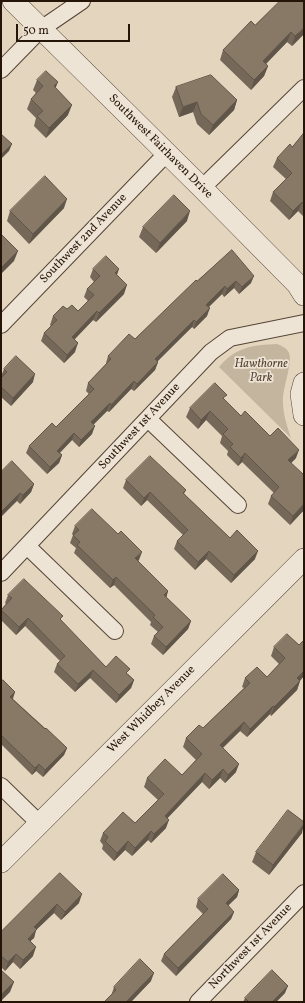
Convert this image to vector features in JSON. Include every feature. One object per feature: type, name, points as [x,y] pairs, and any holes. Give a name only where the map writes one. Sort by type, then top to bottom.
[{"type":"street","name":"Southwest Fairhaven Drive","points":[[13,1],[297,284],[304,296]]},
{"type":"street","points":[[1,70],[41,29],[82,1]]},
{"type":"street","points":[[202,188],[304,88]]},
{"type":"street","name":"Southwest 2nd Avenue","points":[[1,325],[167,153]]},
{"type":"street","name":"Southwest 1st Avenue","points":[[1,572],[211,352],[230,338],[304,323]]},
{"type":"street","points":[[304,383],[301,394],[304,415]]},
{"type":"street","points":[[148,419],[238,505]]},
{"type":"street","points":[[27,546],[115,630]]},
{"type":"street","name":"West Whidbey Avenue","points":[[1,862],[304,559]]},
{"type":"street","points":[[1,786],[39,823]]},
{"type":"street","name":"Northwest 1st Avenue","points":[[198,1002],[304,893]]},
{"type":"green space","name":"Hawthorne Park","points":[[277,344],[287,350],[290,357],[283,397],[283,406],[284,416],[291,438],[219,367],[225,360],[245,348]]},
{"type":"building","points":[[280,1],[304,1],[304,28],[295,36],[291,32],[263,61],[268,66],[254,80],[223,50],[251,21],[255,25]]},
{"type":"building","points":[[46,71],[58,82],[54,86],[72,105],[49,128],[37,116],[43,111],[31,99],[43,86],[37,80]]},
{"type":"building","points":[[211,75],[237,100],[213,125],[201,114],[197,102],[183,107],[176,87]]},
{"type":"building","points":[[304,133],[304,205],[302,202],[293,211],[273,192],[292,173],[277,158],[290,144],[292,147]]},
{"type":"building","points":[[1,134],[12,144],[1,155]]},
{"type":"building","points":[[45,176],[67,199],[33,234],[10,211]]},
{"type":"building","points":[[174,195],[190,211],[160,243],[143,227]]},
{"type":"building","points":[[1,234],[18,251],[1,268]]},
{"type":"building","points":[[232,250],[254,276],[242,287],[236,281],[227,289],[225,286],[206,305],[210,308],[196,322],[194,320],[155,359],[158,362],[137,384],[134,381],[111,405],[110,403],[91,422],[95,426],[81,440],[74,433],[57,451],[62,455],[50,467],[29,446],[52,423],[56,427],[94,389],[88,383],[111,359],[108,356],[129,334],[135,339],[196,280],[197,281]]},
{"type":"building","points":[[106,256],[119,269],[115,273],[127,285],[99,313],[97,311],[72,337],[78,343],[67,355],[44,333],[57,320],[53,316],[63,306],[67,309],[72,305],[78,311],[94,295],[87,289],[100,276],[93,269]]},
{"type":"building","points":[[16,356],[35,374],[13,398],[1,387],[1,378],[7,372],[4,369]]},
{"type":"building","points":[[215,383],[227,395],[223,398],[241,416],[245,411],[270,436],[278,428],[299,450],[288,460],[304,475],[304,504],[293,516],[271,496],[279,487],[245,453],[241,458],[230,447],[233,444],[223,434],[228,429],[210,411],[201,420],[190,408]]},
{"type":"building","points":[[150,456],[186,490],[183,493],[230,538],[237,530],[258,551],[234,575],[209,551],[198,562],[177,541],[188,530],[150,492],[144,498],[126,480]]},
{"type":"building","points":[[12,461],[34,484],[23,495],[20,493],[1,512],[1,472]]},
{"type":"building","points":[[92,509],[118,534],[121,531],[142,552],[135,558],[168,591],[164,595],[191,621],[166,647],[154,636],[163,627],[153,617],[155,615],[116,577],[113,580],[77,545],[80,542],[73,535],[79,530],[75,526]]},
{"type":"building","points":[[24,579],[63,616],[60,619],[106,667],[116,656],[130,669],[126,673],[134,680],[119,695],[93,670],[78,684],[57,664],[65,656],[28,618],[19,627],[1,610],[12,598],[8,595]]},
{"type":"building","points":[[287,634],[299,645],[304,640],[304,671],[297,678],[300,681],[250,729],[244,722],[220,745],[239,764],[228,775],[223,769],[212,780],[205,773],[165,816],[169,820],[154,834],[151,831],[135,848],[128,841],[117,853],[105,841],[108,837],[103,833],[123,812],[135,823],[164,794],[147,778],[165,759],[182,775],[202,754],[186,738],[199,725],[203,728],[250,683],[245,678],[257,667],[267,677],[285,658],[274,647]]},
{"type":"building","points":[[3,680],[15,692],[10,697],[67,748],[45,770],[39,764],[35,768],[1,735],[1,683]]},
{"type":"building","points":[[288,810],[304,822],[304,824],[273,865],[256,852]]},
{"type":"building","points":[[60,873],[82,894],[65,912],[57,904],[34,927],[37,929],[28,939],[36,947],[23,960],[16,954],[8,962],[1,956],[1,932]]},
{"type":"building","points":[[223,874],[239,890],[226,903],[234,912],[178,968],[164,954],[208,909],[198,899]]},
{"type":"building","points":[[140,959],[154,973],[126,1002],[104,1002],[116,990],[114,987]]},
{"type":"building","points":[[1,970],[14,982],[1,995]]},
{"type":"building","points":[[272,970],[288,986],[272,1002],[249,1002],[245,998]]}]
